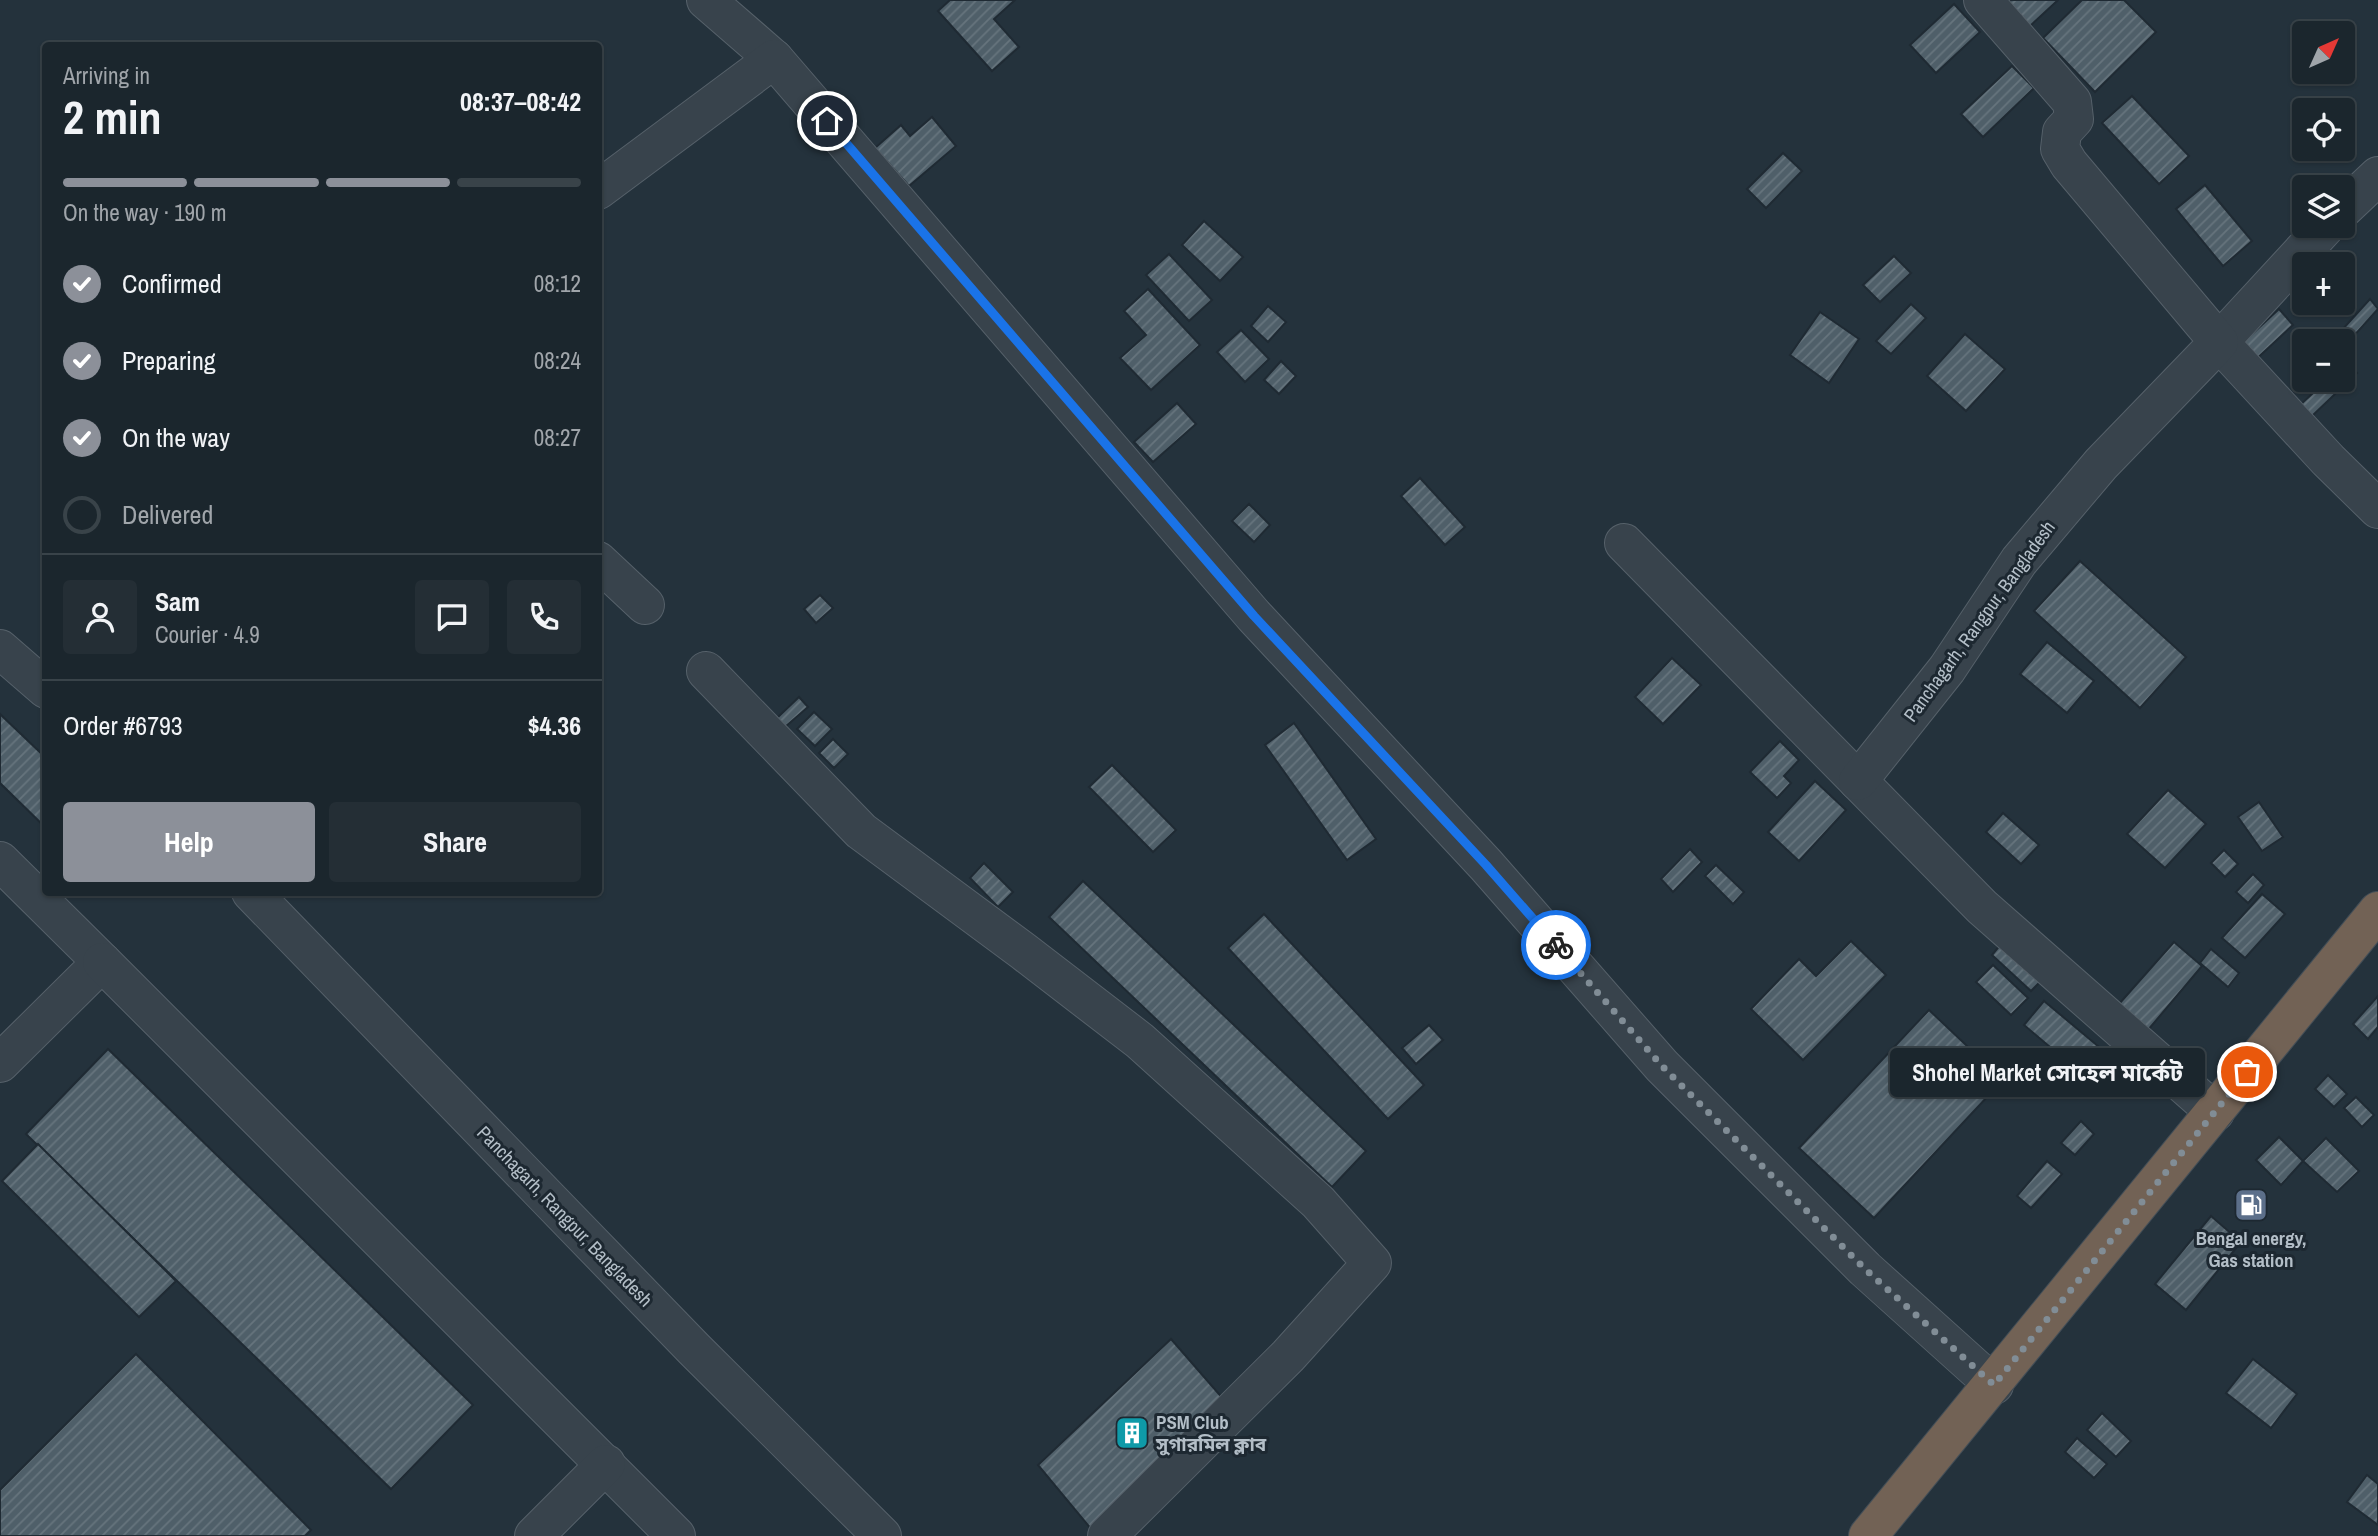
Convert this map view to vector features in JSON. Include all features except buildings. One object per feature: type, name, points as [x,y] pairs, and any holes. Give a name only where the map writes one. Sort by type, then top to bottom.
[{"type":"highway","points":[[1868,1536],[1994,1385],[2378,911]]},
{"type":"street","points":[[706,0],[774,59],[1254,616],[1486,865],[1662,1066],[1865,1269],[1994,1385]]},
{"type":"street","points":[[1983,0],[2072,102],[2074,119],[2062,132],[2060,149],[2069,164],[2219,342],[2328,460],[2378,509]]},
{"type":"street","points":[[602,187],[774,59]]},
{"type":"street","points":[[2355,198],[2378,176]]},
{"type":"street","name":"Panchagarh, Rangpur, Bangladesh","points":[[1858,781],[1947,668],[2019,561],[2101,464],[2315,238]]},
{"type":"street","points":[[1624,543],[1982,907],[2215,1112]]},
{"type":"street","points":[[602,565],[645,604]]},
{"type":"street","points":[[0,649],[42,686]]},
{"type":"street","points":[[706,671],[861,831],[1140,1041],[1318,1202],[1372,1263],[1287,1356],[1107,1536]]},
{"type":"street","points":[[0,861],[676,1536]]},
{"type":"street","name":"Panchagarh, Rangpur, Bangladesh","points":[[255,896],[694,1349],[882,1536]]},
{"type":"street","points":[[0,1063],[102,962]]},
{"type":"street","points":[[534,1536],[606,1465]]},
{"type":"way so far","points":[[1556,945],[1662,1066],[1865,1269],[1994,1385],[2247,1072]]},
{"type":"place","name":"Shohel Market সোহেল মার্কেট","points":[[2247,1072]]},
{"type":"place","name":"Bengal energy, Gas station","points":[[2251,1205]]},
{"type":"place","name":"PSM Club সুগারমিল ক্লাব","points":[[1132,1433]]},
{"type":"route","points":[[827,121],[1254,616],[1486,865],[1556,945]]}]
